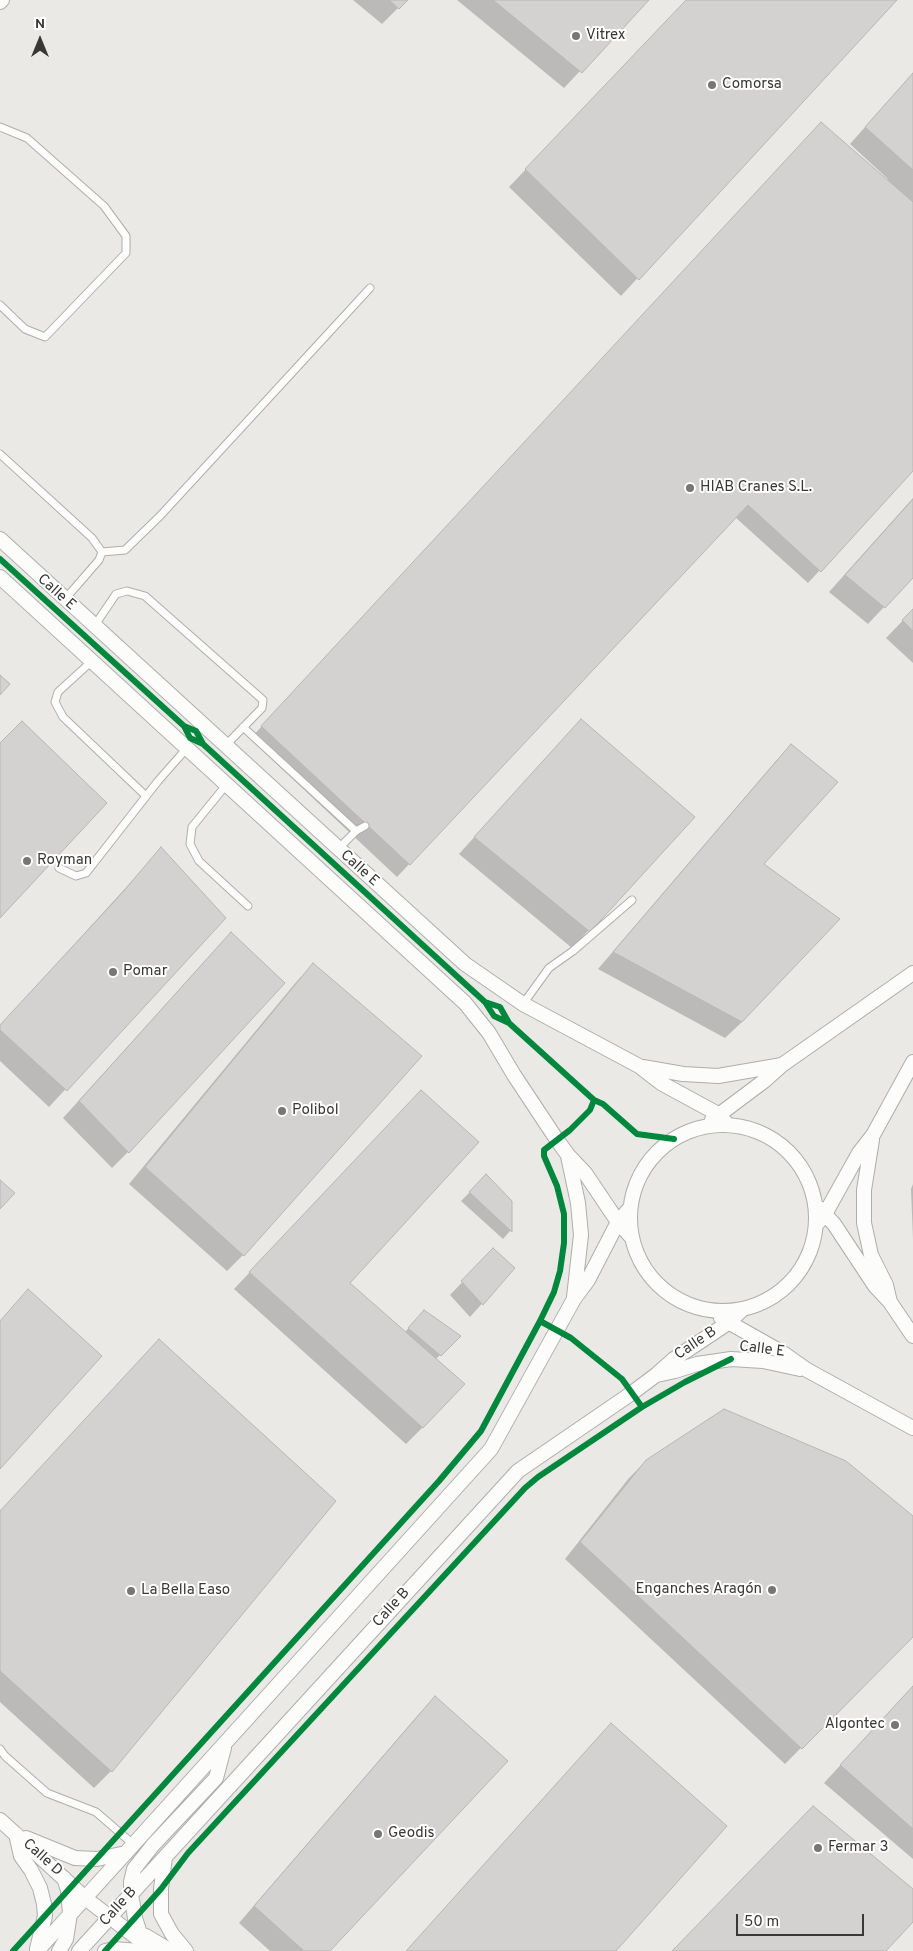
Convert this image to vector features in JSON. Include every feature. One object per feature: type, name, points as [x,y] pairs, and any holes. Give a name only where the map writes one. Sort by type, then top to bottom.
[{"type":"street","name":"Calle E","points":[[0,539],[465,964],[523,1004],[639,1066],[661,1083],[718,1114],[728,1125]]},
{"type":"street","name":"Calle E","points":[[0,576],[465,1003],[490,1033],[514,1075],[568,1155],[585,1174],[618,1222],[632,1238]]},
{"type":"street","points":[[705,1127],[718,1114],[764,1082],[782,1065],[913,973]]},
{"type":"street","points":[[913,1062],[873,1135],[820,1210],[809,1254],[793,1279],[770,1298],[743,1309],[711,1310],[680,1300],[654,1281],[644,1268],[632,1238],[630,1208],[637,1181],[652,1157],[674,1139],[689,1131],[705,1127],[728,1125],[760,1132],[786,1149],[797,1161],[806,1175],[820,1210],[834,1224],[875,1286],[890,1302],[913,1336]]},
{"type":"street","name":"Calle E","points":[[639,1066],[683,1074],[718,1076],[752,1072],[782,1065]]},
{"type":"street","points":[[873,1135],[864,1190],[864,1223],[872,1255],[886,1285],[890,1302]]},
{"type":"street","name":"Calle B","points":[[568,1155],[578,1203],[581,1234],[574,1299]]},
{"type":"street","name":"Calle B","points":[[37,1951],[491,1449],[574,1299],[588,1280],[618,1222],[630,1208]]},
{"type":"street","name":"Calle B","points":[[79,1951],[518,1471],[656,1375],[681,1353],[728,1322],[743,1309]]},
{"type":"street","name":"Calle E","points":[[711,1310],[728,1322],[783,1353],[806,1370],[913,1428]]},
{"type":"street","name":"Calle E","points":[[656,1375],[697,1364],[730,1359],[763,1361],[806,1370]]},
{"type":"street","points":[[104,1951],[144,1944],[134,1918],[131,1882],[134,1869],[216,1778],[225,1744]]},
{"type":"street","name":"Calle D","points":[[0,1820],[85,1898],[144,1944],[171,1951]]},
{"type":"street","points":[[16,1834],[75,1858],[97,1858],[130,1849]]},
{"type":"street","points":[[16,1834],[21,1856],[40,1888],[44,1904],[45,1916],[37,1951]]},
{"type":"street","points":[[165,1856],[160,1890],[161,1914],[172,1934],[186,1951]]},
{"type":"street","points":[[59,1951],[66,1940],[70,1914],[68,1890],[64,1878]]},
{"type":"lane","points":[[0,127],[27,138],[104,206],[126,236],[126,253],[45,336],[25,329],[0,305]]},
{"type":"lane","points":[[102,552],[125,550],[160,516],[370,288]]},
{"type":"lane","points":[[0,454],[92,538],[102,552]]},
{"type":"lane","points":[[66,598],[98,560],[102,552]]},
{"type":"lane","points":[[95,625],[116,594],[128,591],[145,596],[263,700],[262,708],[226,745]]},
{"type":"lane","points":[[92,661],[58,692],[55,702],[63,717],[146,796]]},
{"type":"lane","points":[[243,727],[356,831]]},
{"type":"lane","points":[[59,868],[76,876],[86,873],[146,796],[187,748]]},
{"type":"lane","points":[[227,784],[192,827],[190,844],[200,862],[248,906]]},
{"type":"lane","points":[[339,848],[356,831],[365,826]]},
{"type":"lane","points":[[523,1004],[549,968],[573,951],[632,900]]},
{"type":"lane","points":[[0,1749],[47,1793],[96,1812],[130,1849]]},
{"type":"building","points":[[389,0],[408,0],[399,9]]},
{"type":"building","name":"Vitrex","points":[[493,0],[649,0],[582,73]]},
{"type":"building","name":"Comorsa","points":[[686,0],[897,0],[639,280],[525,169]]},
{"type":"building","points":[[913,73],[913,170],[865,127]]},
{"type":"building","name":"HIAB Cranes S.L.","points":[[821,122],[913,202],[913,471],[821,572],[748,505],[410,865],[261,726]]},
{"type":"building","points":[[913,499],[913,578],[885,608],[845,575]]},
{"type":"building","points":[[913,609],[913,631],[902,620]]},
{"type":"building","points":[[0,675],[10,684],[0,695]]},
{"type":"building","points":[[581,719],[695,817],[590,932],[474,837]]},
{"type":"building","name":"Royman","points":[[22,721],[107,803],[0,918],[0,743]]},
{"type":"building","points":[[791,744],[838,782],[764,864],[840,919],[742,1022],[613,952]]},
{"type":"building","name":"Pomar","points":[[161,847],[226,918],[67,1091],[0,1030],[0,1025],[122,893]]},
{"type":"building","name":"Pomar","points":[[231,932],[285,983],[129,1153],[79,1101]]},
{"type":"building","name":"Polibol","points":[[313,963],[422,1056],[244,1256],[145,1167]]},
{"type":"building","name":"Polibol","points":[[421,1090],[479,1142],[350,1283],[465,1384],[423,1428],[249,1272]]},
{"type":"building","points":[[486,1174],[512,1201],[512,1232],[469,1192]]},
{"type":"building","points":[[0,1180],[15,1193],[0,1209]]},
{"type":"building","points":[[493,1248],[515,1268],[483,1305],[461,1281]]},
{"type":"building","points":[[28,1289],[102,1356],[0,1469],[0,1321]]},
{"type":"building","points":[[424,1310],[461,1336],[441,1356],[408,1328]]},
{"type":"building","name":"La Bella Easo","points":[[159,1339],[336,1501],[112,1772],[0,1671],[0,1511]]},
{"type":"building","name":"Enganches Aragón","points":[[724,1409],[846,1461],[913,1516],[913,1637],[802,1749],[580,1542],[646,1460]]},
{"type":"building","name":"Algontec","points":[[913,1686],[913,1829],[840,1765]]},
{"type":"building","name":"Geodis","points":[[435,1696],[508,1761],[330,1951],[304,1951],[254,1906]]},
{"type":"building","points":[[611,1723],[727,1826],[616,1951],[406,1951]]},
{"type":"building","name":"Fermar 3","points":[[813,1806],[913,1889],[913,1922],[886,1951],[672,1951]]},
{"type":"cycle path","points":[[0,559],[184,726],[196,731],[203,744]]},
{"type":"cycle path","points":[[184,726],[190,738],[203,744],[485,1002],[494,1016],[509,1023]]},
{"type":"cycle path","points":[[485,1002],[500,1007],[509,1023],[594,1100],[603,1104],[637,1134],[674,1139]]},
{"type":"cycle path","points":[[13,1951],[439,1481],[481,1431],[540,1321],[554,1292],[560,1271],[564,1243],[564,1214],[557,1186],[544,1156],[544,1150],[570,1130],[590,1110],[594,1100]]},
{"type":"cycle path","points":[[540,1321],[571,1338],[622,1379],[642,1407]]},
{"type":"cycle path","points":[[105,1951],[161,1889],[188,1853],[525,1488],[538,1477],[642,1407],[685,1382],[731,1359]]},
{"type":"place","name":"Vitrex","points":[[576,36]]},
{"type":"place","name":"Comorsa","points":[[712,85]]},
{"type":"place","name":"HIAB Cranes S.L.","points":[[690,488]]},
{"type":"place","name":"Royman","points":[[27,861]]},
{"type":"place","name":"Pomar","points":[[113,972]]},
{"type":"place","name":"Polibol","points":[[282,1111]]},
{"type":"place","name":"Enganches Aragón","points":[[772,1590]]},
{"type":"place","name":"La Bella Easo","points":[[131,1591]]},
{"type":"place","name":"Algontec","points":[[895,1725]]},
{"type":"place","name":"Geodis","points":[[378,1834]]},
{"type":"place","name":"Fermar 3","points":[[818,1848]]}]
